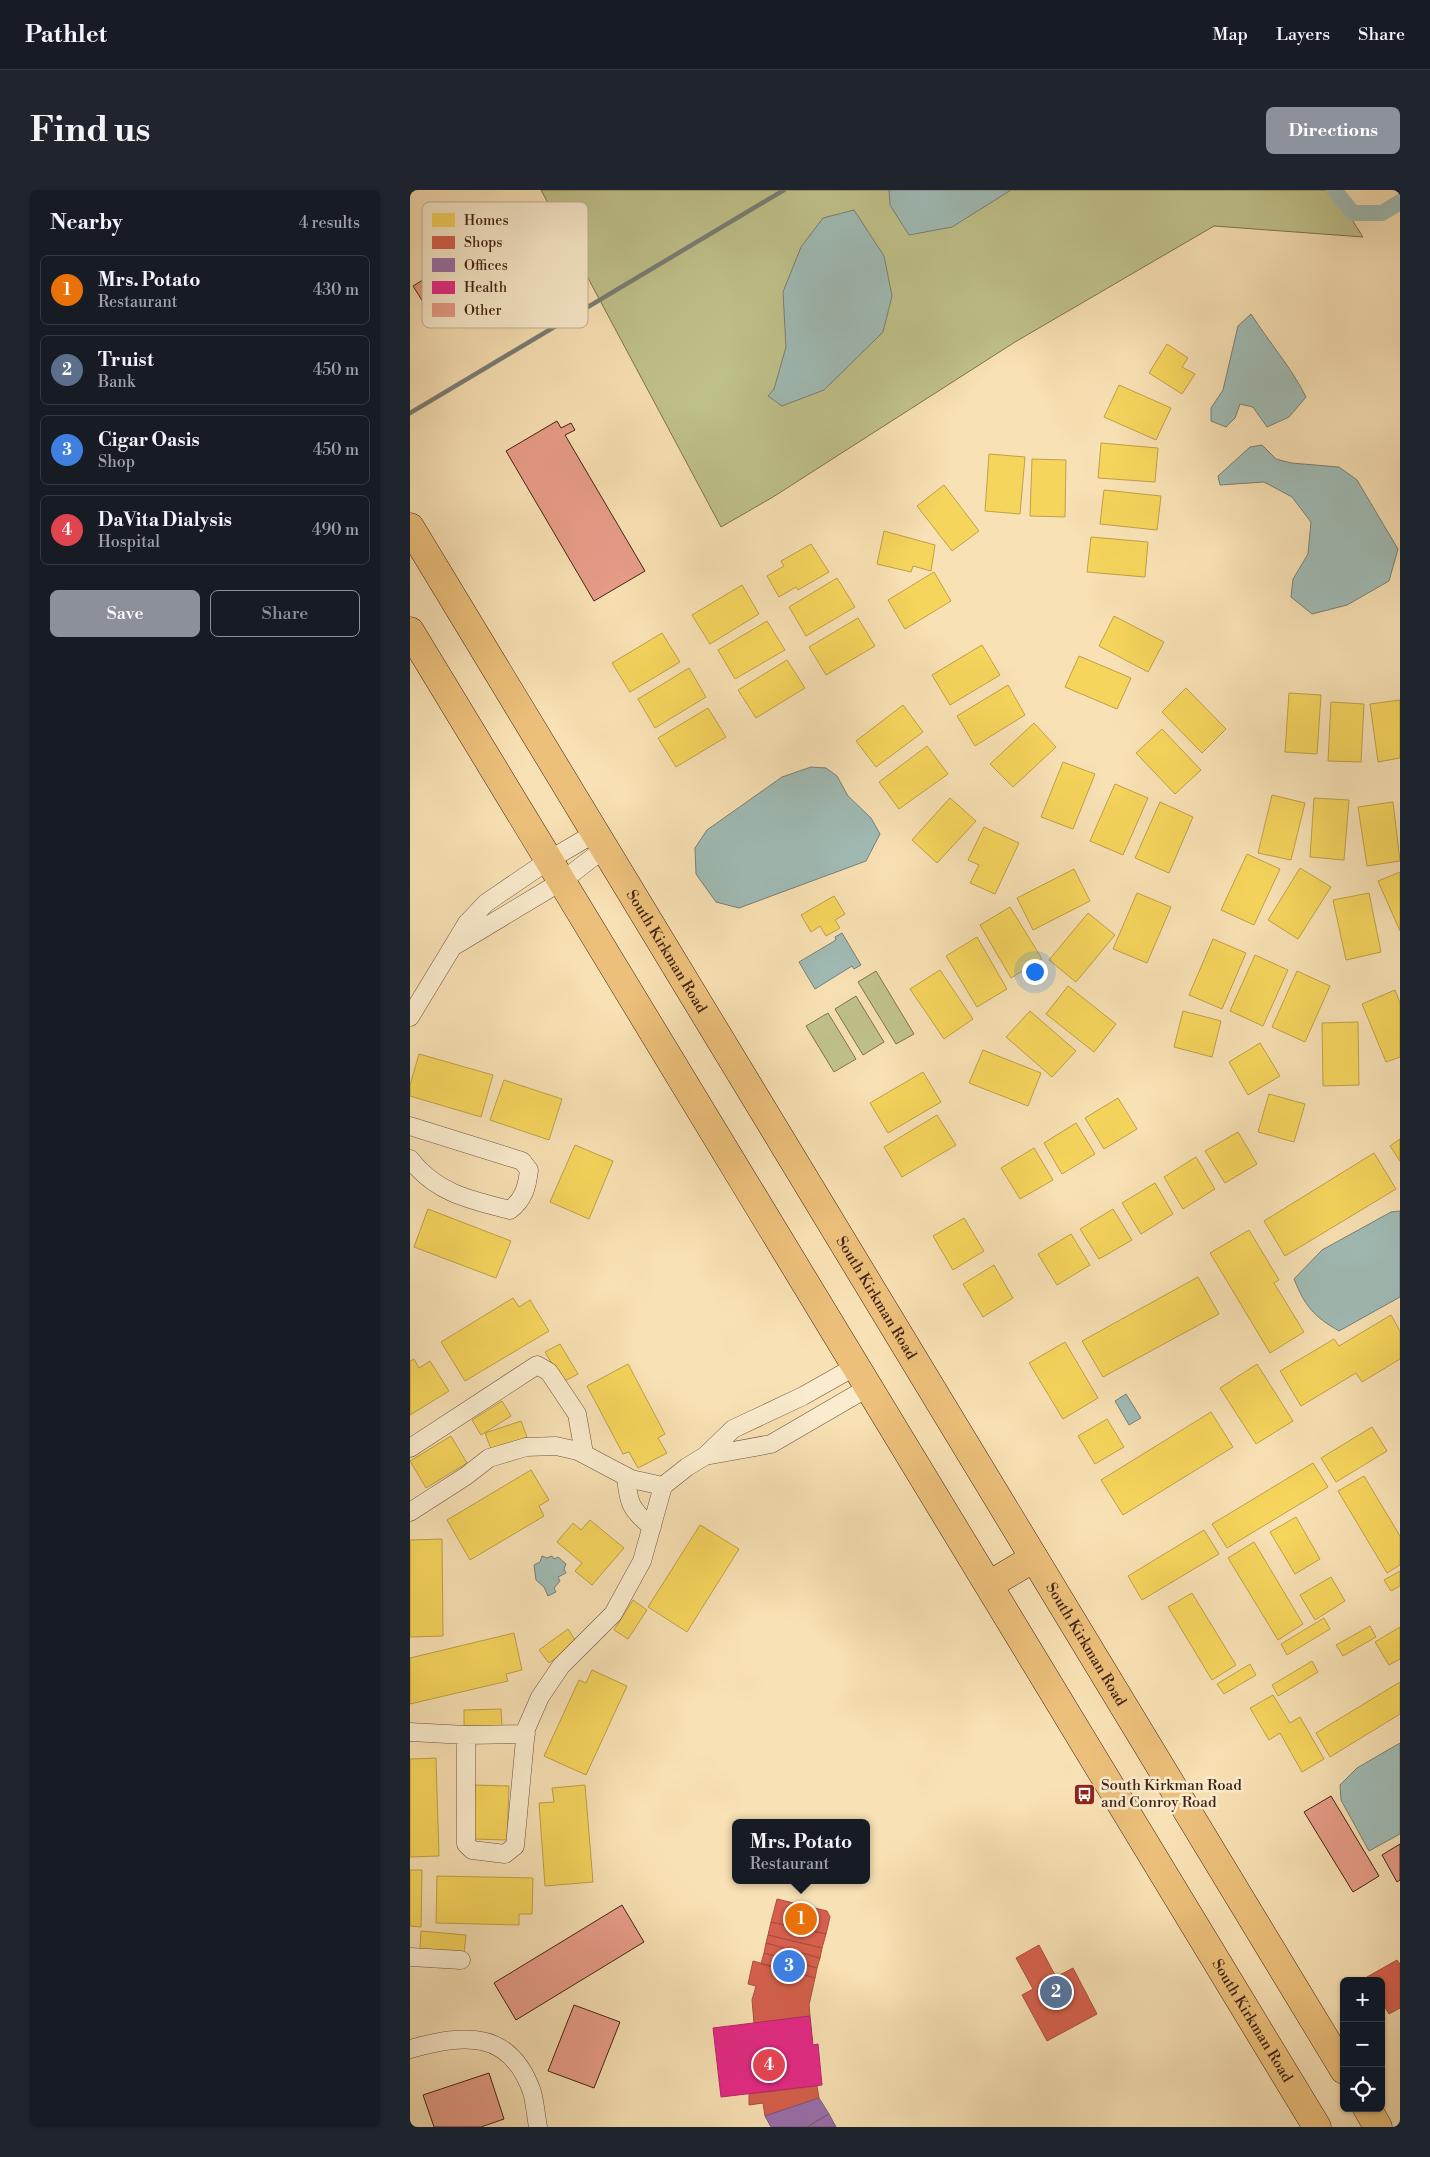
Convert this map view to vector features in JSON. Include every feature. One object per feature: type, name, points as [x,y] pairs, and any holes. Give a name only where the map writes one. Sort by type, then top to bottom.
[{"type":"main road","name":"South Kirkman Road","points":[[410,527],[1342,2067]]},
{"type":"main road","name":"South Kirkman Road","points":[[410,631],[1318,2127]]},
{"type":"main road","points":[[989,1585],[1034,1558]]},
{"type":"main road","points":[[1369,2112],[1378,2127]]},
{"type":"street","points":[[453,947],[600,841]]},
{"type":"street","points":[[410,1017],[467,923],[486,903],[556,871],[600,841]]},
{"type":"street","points":[[410,1126],[522,1161],[529,1170],[527,1186],[520,1201],[510,1210],[481,1203],[437,1186],[410,1159]]},
{"type":"street","points":[[410,1448],[537,1365],[549,1372],[577,1414],[584,1453]]},
{"type":"street","points":[[466,1735],[466,1844],[472,1850],[505,1854],[515,1846],[526,1734],[540,1697],[561,1666],[614,1614],[642,1561],[663,1486],[687,1467],[705,1456],[733,1429],[796,1400],[862,1376]]},
{"type":"street","points":[[705,1456],[771,1444],[862,1376]]},
{"type":"street","points":[[410,1512],[466,1476],[489,1458],[536,1447],[556,1446],[584,1453],[626,1476],[663,1486]]},
{"type":"street","points":[[626,1476],[630,1505],[638,1516],[652,1527]]},
{"type":"street","points":[[410,1732],[466,1735],[526,1734]]},
{"type":"street","points":[[410,1957],[461,1960]]},
{"type":"street","points":[[410,2049],[434,2042],[468,2038],[488,2041],[501,2049],[519,2067],[532,2092],[538,2127]]},
{"type":"green space","points":[[541,190],[1333,190],[1363,237],[1214,226],[1015,342],[773,497],[721,527],[588,278],[588,202],[547,202]]},
{"type":"green space","points":[[876,971],[914,1034],[896,1044],[858,982]]},
{"type":"green space","points":[[856,996],[884,1042],[863,1055],[835,1009]]},
{"type":"green space","points":[[828,1013],[856,1059],[834,1072],[806,1026]]},
{"type":"water","points":[[889,190],[1011,190],[952,227],[909,235],[890,205]]},
{"type":"water","points":[[854,210],[884,256],[892,296],[883,332],[824,390],[782,406],[768,396],[774,389],[786,347],[783,292],[801,247],[823,218]]},
{"type":"water","points":[[1251,314],[1287,365],[1306,397],[1289,417],[1267,427],[1253,407],[1240,404],[1235,418],[1226,427],[1211,421],[1211,408],[1223,390],[1238,326]]},
{"type":"water","points":[[1262,445],[1276,459],[1291,463],[1339,467],[1357,480],[1398,549],[1389,581],[1347,605],[1312,614],[1291,597],[1293,579],[1308,554],[1311,522],[1292,497],[1264,482],[1220,485],[1218,476],[1250,447]]},
{"type":"water","points":[[811,767],[826,768],[837,776],[848,796],[871,818],[880,834],[866,861],[739,908],[716,902],[696,874],[695,848],[707,830],[782,777]]},
{"type":"water","points":[[842,933],[861,965],[854,969],[852,966],[815,989],[799,962],[836,940],[835,937]]},
{"type":"water","points":[[1400,1211],[1400,1297],[1339,1331],[1311,1310],[1294,1279],[1322,1250],[1391,1212]]},
{"type":"water","points":[[1126,1394],[1141,1418],[1129,1425],[1115,1401]]},
{"type":"water","points":[[542,1556],[547,1558],[552,1556],[554,1559],[558,1557],[566,1564],[564,1569],[566,1573],[558,1577],[560,1581],[554,1588],[556,1592],[548,1596],[544,1587],[536,1580],[534,1565],[540,1562]]},
{"type":"water","points":[[1400,1743],[1400,1834],[1369,1851],[1341,1800],[1340,1785],[1357,1768]]},
{"type":"building: Homes","points":[[1167,344],[1188,358],[1182,367],[1195,374],[1182,394],[1149,373]]},
{"type":"building: Homes","points":[[1119,385],[1171,408],[1156,440],[1104,417]]},
{"type":"building: Homes","points":[[1101,443],[1158,448],[1155,482],[1098,478]]},
{"type":"building: Homes","points":[[989,454],[1025,457],[1020,514],[985,511]]},
{"type":"building: Homes","points":[[1032,459],[1066,460],[1065,517],[1030,516]]},
{"type":"building: Homes","points":[[944,485],[979,531],[952,551],[917,506]]},
{"type":"building: Homes","points":[[1104,490],[1161,496],[1157,530],[1100,524]]},
{"type":"building: Homes","points":[[884,531],[935,545],[931,571],[913,566],[911,572],[877,564]]},
{"type":"building: Homes","points":[[1091,537],[1148,542],[1145,577],[1087,572]]},
{"type":"building: Homes","points":[[811,544],[829,572],[798,590],[796,587],[779,597],[767,576],[784,566],[781,561]]},
{"type":"building: Homes","points":[[934,572],[951,601],[905,629],[888,600]]},
{"type":"building: Homes","points":[[837,578],[855,607],[806,636],[789,607]]},
{"type":"building: Homes","points":[[742,585],[759,614],[710,644],[692,615]]},
{"type":"building: Homes","points":[[1114,616],[1164,642],[1148,672],[1099,646]]},
{"type":"building: Homes","points":[[858,618],[875,646],[826,675],[809,647]]},
{"type":"building: Homes","points":[[767,621],[785,650],[735,679],[718,650]]},
{"type":"building: Homes","points":[[662,633],[680,662],[630,692],[612,663]]},
{"type":"building: Homes","points":[[982,645],[1000,675],[950,705],[932,675]]},
{"type":"building: Homes","points":[[1079,656],[1131,678],[1117,709],[1065,687]]},
{"type":"building: Homes","points":[[787,660],[805,688],[756,718],[738,690]]},
{"type":"building: Homes","points":[[689,668],[706,697],[655,728],[638,699]]},
{"type":"building: Homes","points":[[1008,685],[1025,715],[975,746],[957,716]]},
{"type":"building: Homes","points":[[1186,688],[1226,729],[1202,753],[1162,712]]},
{"type":"building: Homes","points":[[1289,693],[1321,695],[1317,754],[1285,752]]},
{"type":"building: Homes","points":[[1400,700],[1400,758],[1378,762],[1370,704]]},
{"type":"building: Homes","points":[[1331,702],[1364,704],[1361,762],[1328,761]]},
{"type":"building: Homes","points":[[903,705],[923,732],[876,767],[856,741]]},
{"type":"building: Homes","points":[[708,708],[726,737],[676,767],[658,738]]},
{"type":"building: Homes","points":[[1034,723],[1056,747],[1013,787],[990,764]]},
{"type":"building: Homes","points":[[1162,729],[1201,770],[1175,794],[1136,753]]},
{"type":"building: Homes","points":[[927,746],[948,774],[899,809],[879,782]]},
{"type":"building: Homes","points":[[1063,762],[1095,774],[1073,829],[1041,817]]},
{"type":"building: Homes","points":[[1115,784],[1148,798],[1123,855],[1090,841]]},
{"type":"building: Homes","points":[[1272,795],[1305,803],[1291,860],[1258,853]]},
{"type":"building: Homes","points":[[950,798],[976,821],[937,863],[912,840]]},
{"type":"building: Homes","points":[[1314,798],[1349,800],[1344,860],[1310,857]]},
{"type":"building: Homes","points":[[1160,802],[1193,817],[1169,873],[1135,858]]},
{"type":"building: Homes","points":[[1393,802],[1400,861],[1367,866],[1358,807]]},
{"type":"building: Homes","points":[[984,827],[1019,843],[995,894],[970,883],[979,865],[968,860]]},
{"type":"building: Homes","points":[[1247,854],[1280,869],[1254,925],[1221,910]]},
{"type":"building: Homes","points":[[1300,868],[1331,887],[1298,939],[1268,920]]},
{"type":"building: Homes","points":[[1074,869],[1090,901],[1033,930],[1017,898]]},
{"type":"building: Homes","points":[[1400,872],[1400,931],[1378,881]]},
{"type":"building: Homes","points":[[1137,893],[1171,907],[1147,963],[1113,949]]},
{"type":"building: Homes","points":[[1369,893],[1381,952],[1346,960],[1333,900]]},
{"type":"building: Homes","points":[[834,896],[845,914],[835,920],[840,928],[826,936],[820,926],[811,932],[801,915]]},
{"type":"building: Homes","points":[[1010,907],[1042,959],[1011,978],[980,925]]},
{"type":"building: Homes","points":[[1088,913],[1115,935],[1076,982],[1049,960]]},
{"type":"building: Homes","points":[[977,937],[1007,989],[977,1007],[946,956]]},
{"type":"building: Homes","points":[[1213,939],[1246,953],[1222,1009],[1189,995]]},
{"type":"building: Homes","points":[[1255,955],[1288,970],[1263,1026],[1230,1011]]},
{"type":"building: Homes","points":[[940,970],[973,1019],[944,1039],[910,989]]},
{"type":"building: Homes","points":[[1297,971],[1330,986],[1305,1042],[1272,1027]]},
{"type":"building: Homes","points":[[1068,986],[1116,1024],[1094,1052],[1046,1014]]},
{"type":"building: Homes","points":[[1395,990],[1400,1003],[1400,1057],[1386,1062],[1362,1004]]},
{"type":"building: Homes","points":[[1030,1011],[1076,1051],[1052,1077],[1006,1037]]},
{"type":"building: Homes","points":[[1183,1011],[1221,1021],[1212,1057],[1174,1047]]},
{"type":"building: Homes","points":[[1358,1022],[1359,1085],[1323,1086],[1322,1023]]},
{"type":"building: Homes","points":[[1260,1043],[1280,1076],[1248,1095],[1229,1062]]},
{"type":"building: Homes","points":[[983,1050],[1041,1073],[1028,1106],[969,1083]]},
{"type":"building: Homes","points":[[419,1054],[493,1075],[481,1117],[410,1096],[410,1085]]},
{"type":"building: Homes","points":[[923,1072],[941,1102],[888,1133],[870,1103]]},
{"type":"building: Homes","points":[[504,1080],[562,1099],[549,1140],[490,1120]]},
{"type":"building: Homes","points":[[1269,1094],[1305,1104],[1294,1142],[1258,1132]]},
{"type":"building: Homes","points":[[1118,1098],[1137,1129],[1104,1149],[1085,1118]]},
{"type":"building: Homes","points":[[937,1115],[956,1145],[902,1177],[884,1147]]},
{"type":"building: Homes","points":[[1076,1123],[1095,1154],[1062,1174],[1044,1143]]},
{"type":"building: Homes","points":[[1238,1132],[1257,1164],[1225,1183],[1205,1151]]},
{"type":"building: Homes","points":[[1400,1139],[1400,1161],[1390,1146]]},
{"type":"building: Homes","points":[[575,1145],[613,1161],[589,1219],[550,1202]]},
{"type":"building: Homes","points":[[1034,1148],[1053,1180],[1020,1199],[1001,1168]]},
{"type":"building: Homes","points":[[1374,1153],[1396,1189],[1285,1256],[1264,1221]]},
{"type":"building: Homes","points":[[1196,1157],[1215,1189],[1183,1209],[1164,1177]]},
{"type":"building: Homes","points":[[1155,1183],[1173,1214],[1141,1234],[1122,1203]]},
{"type":"building: Homes","points":[[428,1209],[511,1241],[496,1278],[414,1247]]},
{"type":"building: Homes","points":[[1113,1209],[1132,1240],[1099,1259],[1080,1229]]},
{"type":"building: Homes","points":[[964,1218],[984,1251],[953,1270],[933,1236]]},
{"type":"building: Homes","points":[[1249,1230],[1279,1280],[1274,1283],[1304,1332],[1270,1353],[1210,1253]]},
{"type":"building: Homes","points":[[1071,1234],[1090,1265],[1057,1285],[1038,1254]]},
{"type":"building: Homes","points":[[994,1265],[1013,1298],[983,1317],[963,1284]]},
{"type":"building: Homes","points":[[1198,1277],[1219,1314],[1103,1377],[1082,1341]]},
{"type":"building: Homes","points":[[513,1298],[519,1307],[530,1300],[549,1331],[465,1381],[441,1342]]},
{"type":"building: Homes","points":[[1391,1315],[1400,1331],[1400,1359],[1362,1382],[1356,1373],[1301,1406],[1280,1371],[1334,1339],[1339,1346]]},
{"type":"building: Homes","points":[[1065,1342],[1098,1398],[1063,1419],[1029,1363]]},
{"type":"building: Homes","points":[[560,1344],[578,1374],[563,1382],[545,1352]]},
{"type":"building: Homes","points":[[414,1359],[419,1368],[430,1361],[449,1391],[410,1415],[410,1361]]},
{"type":"building: Homes","points":[[628,1364],[665,1434],[658,1438],[667,1453],[638,1468],[629,1452],[623,1454],[587,1386]]},
{"type":"building: Homes","points":[[1257,1364],[1293,1421],[1256,1444],[1220,1388]]},
{"type":"building: Homes","points":[[502,1401],[511,1416],[481,1435],[472,1420]]},
{"type":"building: Homes","points":[[1211,1412],[1233,1447],[1123,1515],[1101,1480]]},
{"type":"building: Homes","points":[[1107,1419],[1124,1447],[1095,1464],[1078,1436]]},
{"type":"building: Homes","points":[[521,1421],[527,1437],[491,1449],[485,1433]]},
{"type":"building: Homes","points":[[1372,1427],[1387,1451],[1336,1482],[1321,1458]]},
{"type":"building: Homes","points":[[451,1436],[467,1463],[426,1488],[410,1461]]},
{"type":"building: Homes","points":[[1313,1463],[1328,1487],[1227,1548],[1212,1524]]},
{"type":"building: Homes","points":[[531,1470],[549,1500],[539,1506],[544,1516],[470,1560],[447,1520]]},
{"type":"building: Homes","points":[[1364,1476],[1400,1536],[1400,1565],[1387,1573],[1338,1491]]},
{"type":"building: Homes","points":[[1296,1517],[1320,1559],[1295,1574],[1270,1532]]},
{"type":"building: Homes","points":[[590,1520],[624,1548],[592,1585],[575,1571],[582,1563],[557,1542],[573,1523],[581,1530]]},
{"type":"building: Homes","points":[[700,1525],[739,1549],[687,1632],[648,1607]]},
{"type":"building: Homes","points":[[1204,1530],[1219,1554],[1142,1600],[1128,1576]]},
{"type":"building: Homes","points":[[442,1539],[443,1636],[410,1637],[410,1540]]},
{"type":"building: Homes","points":[[1254,1542],[1303,1624],[1278,1640],[1228,1558]]},
{"type":"building: Homes","points":[[1400,1571],[1400,1586],[1391,1591],[1384,1580]]},
{"type":"building: Homes","points":[[1331,1577],[1345,1601],[1315,1620],[1300,1595]]},
{"type":"building: Homes","points":[[1192,1593],[1236,1665],[1212,1680],[1168,1607]]},
{"type":"building: Homes","points":[[633,1600],[647,1610],[628,1639],[614,1630]]},
{"type":"building: Homes","points":[[1324,1618],[1330,1629],[1287,1655],[1281,1644]]},
{"type":"building: Homes","points":[[1370,1626],[1376,1637],[1343,1656],[1336,1645]]},
{"type":"building: Homes","points":[[1400,1627],[1400,1659],[1389,1665],[1375,1642]]},
{"type":"building: Homes","points":[[568,1629],[577,1643],[549,1663],[539,1650]]},
{"type":"building: Homes","points":[[514,1633],[522,1670],[506,1674],[508,1681],[410,1704],[410,1658]]},
{"type":"building: Homes","points":[[1312,1661],[1318,1672],[1278,1696],[1272,1685]]},
{"type":"building: Homes","points":[[1250,1664],[1256,1675],[1224,1694],[1217,1684]]},
{"type":"building: Homes","points":[[592,1670],[627,1686],[586,1775],[544,1756],[579,1680],[586,1683]]},
{"type":"building: Homes","points":[[1400,1682],[1400,1714],[1330,1757],[1316,1733]]},
{"type":"building: Homes","points":[[1273,1695],[1290,1723],[1300,1717],[1324,1759],[1302,1772],[1280,1733],[1269,1740],[1250,1708]]},
{"type":"building: Homes","points":[[501,1709],[502,1726],[464,1726],[464,1710]]},
{"type":"building: Homes","points":[[436,1758],[439,1856],[410,1857],[410,1759]]},
{"type":"building: Homes","points":[[475,1785],[509,1786],[507,1840],[473,1839]]},
{"type":"building: Homes","points":[[585,1785],[593,1882],[545,1886],[539,1803],[554,1802],[552,1788]]},
{"type":"building: Homes","points":[[410,1870],[422,1870],[421,1927],[410,1926]]},
{"type":"building: Homes","points":[[437,1876],[533,1878],[532,1914],[519,1914],[519,1925],[436,1923]]},
{"type":"building: Homes","points":[[421,1931],[466,1935],[464,1953],[420,1949]]},
{"type":"building: Shops","points":[[777,1899],[827,1911],[830,1917],[826,1934],[771,1922]]},
{"type":"building: Shops","points":[[771,1922],[826,1934],[822,1948],[768,1935]]},
{"type":"building: Shops","points":[[768,1935],[822,1948],[820,1958],[766,1943]]},
{"type":"building: Shops","points":[[766,1943],[820,1958],[817,1968],[764,1953]]},
{"type":"building: Shops","points":[[1039,1945],[1056,1977],[1073,1968],[1097,2014],[1047,2041],[1022,1995],[1033,1989],[1016,1958]]},
{"type":"building: Shops","points":[[764,1953],[817,1968],[815,1978],[761,1964]]},
{"type":"building: Shops","points":[[1397,1960],[1400,1964],[1400,2008],[1389,2014],[1385,2007],[1385,1977],[1367,1977]]},
{"type":"building: Shops","points":[[753,1961],[815,1978],[809,2005],[810,2016],[754,2023],[752,2000],[756,1986],[748,1984]]},
{"type":"building: Shops","points":[[817,2086],[819,2098],[765,2116],[763,2103],[749,2105],[749,2094]]},
{"type":"building: Offices","points":[[819,2098],[829,2114],[807,2127],[771,2127],[765,2116]]},
{"type":"building: Offices","points":[[829,2114],[836,2127],[807,2127]]},
{"type":"building: Health","points":[[810,2016],[813,2045],[818,2044],[822,2085],[721,2097],[713,2028]]},
{"type":"building: Other","points":[[422,280],[422,300],[413,286]]},
{"type":"building: Other","points":[[557,421],[561,428],[571,423],[575,430],[565,435],[645,571],[594,601],[506,451]]},
{"type":"building: Other","points":[[1331,1796],[1379,1876],[1353,1892],[1304,1812]]},
{"type":"building: Other","points":[[1400,1844],[1400,1880],[1397,1882],[1382,1855]]},
{"type":"building: Other","points":[[622,1905],[644,1942],[516,2020],[494,1983]]},
{"type":"building: Other","points":[[574,2005],[620,2022],[594,2088],[548,2071]]},
{"type":"building: Other","points":[[489,2073],[504,2119],[481,2127],[434,2127],[423,2095]]},
{"type":"waterway","points":[[588,307],[784,190]]},
{"type":"waterway","points":[[1334,190],[1353,213],[1382,213],[1400,202]]},
{"type":"waterway","points":[[410,413],[553,328]]},
{"type":"place","name":"South Kirkman Road and Conroy Road","points":[[1085,1794]]},
{"type":"place","name":"Mrs. Potato","points":[[801,1919]]},
{"type":"place","name":"Cigar Oasis","points":[[789,1966]]},
{"type":"place","name":"Truist","points":[[1056,1992]]},
{"type":"place","name":"DaVita Dialysis","points":[[769,2065]]}]
